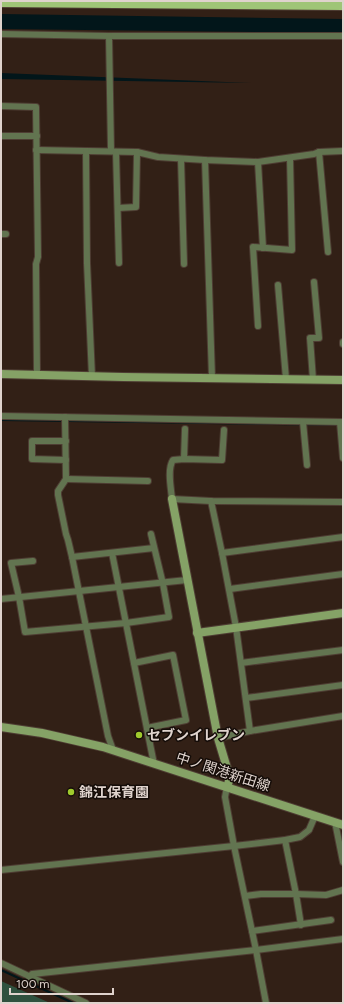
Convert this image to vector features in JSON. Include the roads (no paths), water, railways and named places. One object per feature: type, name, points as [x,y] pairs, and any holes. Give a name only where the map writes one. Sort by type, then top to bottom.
[{"type":"main road","points":[[1,2],[343,5]]},
{"type":"street","points":[[1,34],[109,36],[343,36]]},
{"type":"street","points":[[109,36],[113,152],[118,208],[119,263]]},
{"type":"street","points":[[1,106],[36,107],[38,256],[36,264],[37,375]]},
{"type":"street","points":[[1,136],[37,136]]},
{"type":"street","points":[[36,150],[137,152],[158,157],[181,159],[258,162],[290,158],[319,152],[343,151]]},
{"type":"street","points":[[86,152],[87,263],[92,376]]},
{"type":"street","points":[[118,208],[136,207],[137,152]]},
{"type":"street","points":[[319,152],[328,252]]},
{"type":"street","points":[[258,326],[253,247],[292,250],[290,158]]},
{"type":"street","points":[[181,159],[184,264]]},
{"type":"street","points":[[205,160],[212,378]]},
{"type":"street","points":[[258,162],[263,248]]},
{"type":"street","points":[[313,380],[310,338],[319,338],[314,282]]},
{"type":"street","points":[[278,285],[286,379]]},
{"type":"street","points":[[1,374],[343,380]]},
{"type":"street","points":[[1,416],[341,422],[343,458]]},
{"type":"street","points":[[65,417],[66,479],[58,491],[58,495],[108,736],[113,750]]},
{"type":"street","points":[[303,422],[307,465]]},
{"type":"street","points":[[184,459],[185,429]]},
{"type":"street","points":[[224,430],[222,460],[173,460],[170,464],[170,480],[172,499],[187,580],[218,738],[230,778],[226,797],[234,846],[266,1003]]},
{"type":"street","points":[[66,441],[32,441],[32,459],[66,460]]},
{"type":"street","points":[[66,479],[148,481]]},
{"type":"street","points":[[172,499],[211,501],[343,502]]},
{"type":"street","points":[[211,501],[230,589],[250,731]]},
{"type":"street","points":[[33,561],[11,563],[25,632],[169,617],[151,534]]},
{"type":"street","points":[[222,553],[343,537]]},
{"type":"street","points":[[72,557],[112,554],[154,548]]},
{"type":"street","points":[[112,554],[154,764]]},
{"type":"street","points":[[230,589],[343,574]]},
{"type":"street","points":[[1,599],[162,584],[187,580]]},
{"type":"street","points":[[197,633],[343,613]]},
{"type":"street","points":[[241,663],[343,650]]},
{"type":"street","points":[[134,662],[173,655],[186,720],[147,728]]},
{"type":"street","points":[[246,698],[343,685]]},
{"type":"street","points":[[218,738],[250,731],[343,716]]},
{"type":"street","name":"中ノ関港新田線","points":[[1,727],[42,733],[103,747],[339,824]]},
{"type":"street","points":[[1,870],[285,840],[300,837],[309,830],[315,816]]},
{"type":"street","points":[[339,824],[343,862]]},
{"type":"street","points":[[285,840],[301,924]]},
{"type":"street","points":[[245,896],[261,894],[326,895],[343,890]]},
{"type":"street","points":[[252,931],[331,920]]},
{"type":"street","points":[[29,976],[32,974],[256,950],[343,939]]},
{"type":"street","points":[[1,964],[86,1003]]},
{"type":"waterway","points":[[1,420],[340,425]]},
{"type":"waterway","points":[[1,970],[73,1003]]},
{"type":"place","name":"セブンイレブン","points":[[139,735]]},
{"type":"place","name":"錦江保育園","points":[[71,792]]}]
